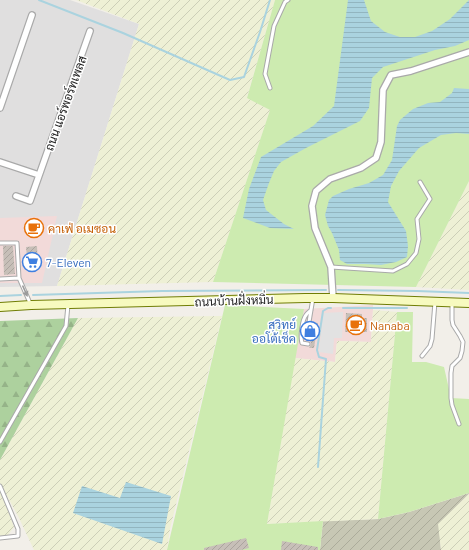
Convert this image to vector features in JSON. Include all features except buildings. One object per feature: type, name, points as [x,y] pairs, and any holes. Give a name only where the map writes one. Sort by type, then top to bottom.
[{"type":"street","points":[[0,108],[32,15]]},
{"type":"street","name":"ถนน แอร์พอร์ทเพลส","points":[[16,196],[30,201],[90,31]]},
{"type":"street","points":[[333,298],[331,267],[315,228],[312,206],[316,191],[330,179],[361,168],[376,158],[381,142],[383,90],[391,75],[411,71],[469,52]]},
{"type":"street","points":[[0,162],[39,175]]},
{"type":"street","name":"ถนนบ้านฝั่งหมิ่น","points":[[0,307],[313,298],[469,303]]},
{"type":"lane","points":[[270,88],[265,74],[274,26],[285,2],[288,0]]},
{"type":"lane","points":[[331,267],[393,271],[407,264],[416,252],[419,239],[417,219],[430,199],[420,182]]},
{"type":"lane","points":[[0,243],[17,243],[19,278],[31,305]]},
{"type":"lane","points":[[0,279],[19,278]]},
{"type":"lane","points":[[309,322],[313,298]]},
{"type":"lane","points":[[422,356],[430,346],[432,339],[435,302]]},
{"type":"lane","points":[[452,302],[453,325],[463,342],[460,358],[452,366],[451,372],[452,405],[459,424]]},
{"type":"lane","points":[[0,442],[66,326],[68,305]]},
{"type":"lane","points":[[308,344],[302,343],[300,339],[306,314],[311,310]]},
{"type":"lane","points":[[0,486],[18,529],[18,536],[0,538]]},
{"type":"shaded area","points":[[0,0],[70,0],[139,24],[57,286],[0,287]]},
{"type":"shaded area","points":[[76,0],[275,0],[247,97],[270,110],[213,282],[57,286],[139,24]]},
{"type":"shaded area","points":[[469,181],[469,290],[416,287]]},
{"type":"shaded area","points":[[57,216],[42,283],[0,283],[0,218]]},
{"type":"shaded area","points":[[373,305],[371,342],[337,341],[335,362],[295,358],[304,309]]},
{"type":"shaded area","points":[[373,310],[397,312],[378,519],[267,524],[295,358],[335,362],[337,341],[371,342]]},
{"type":"shaded area","points":[[343,312],[342,338],[334,338],[333,354],[319,352],[323,313]]},
{"type":"shaded area","points":[[222,316],[170,529],[167,550],[34,550],[0,483],[0,460],[78,318]]},
{"type":"shaded area","points":[[0,488],[14,527],[8,535],[0,537]]},
{"type":"shaded area","points":[[469,493],[439,524],[441,550],[320,550],[323,521],[378,519],[409,512]]},
{"type":"shaded area","points":[[469,494],[469,550],[441,550],[438,524]]},
{"type":"green space","points":[[275,0],[469,0],[469,181],[416,287],[213,282],[270,110],[247,98]]},
{"type":"green space","points":[[225,305],[304,309],[267,524],[323,521],[320,550],[167,550]]},
{"type":"green space","points":[[397,312],[413,312],[412,362],[426,362],[444,367],[451,398],[469,399],[469,493],[409,512],[378,519]]},
{"type":"green space","points":[[78,318],[0,460],[0,321]]},
{"type":"water","points":[[348,0],[364,0],[371,21],[385,32],[400,37],[415,37],[432,31],[450,19],[469,0],[469,40],[455,46],[435,50],[383,67],[372,78],[369,108],[360,121],[281,162],[274,171],[263,200],[266,210],[284,224],[294,229],[270,228],[243,218],[249,189],[261,157],[313,126],[334,106]]},
{"type":"water","points":[[454,88],[469,89],[469,134],[456,133],[441,135],[419,148],[399,171],[391,186],[388,202],[406,231],[408,246],[407,257],[396,262],[381,265],[347,264],[340,260],[339,250],[328,226],[325,215],[329,200],[333,196],[369,183],[383,175],[392,160],[397,126],[400,120],[413,109],[428,103],[440,102],[452,93]]},
{"type":"water","points":[[126,482],[171,496],[162,544],[73,513],[82,486],[120,498]]},
{"type":"waterway","points":[[39,0],[123,33],[230,80],[244,77],[270,0]]},
{"type":"waterway","points":[[33,295],[162,291],[326,290]]},
{"type":"waterway","points":[[338,290],[469,293]]},
{"type":"waterway","points":[[0,296],[21,295]]},
{"type":"waterway","points":[[318,467],[326,359],[319,357],[317,350],[323,311],[331,308]]},
{"type":"waterway","points":[[343,308],[407,308]]},
{"type":"place","name":"คาเฟ่ อเมซอน","points":[[34,228]]},
{"type":"place","name":"7-Eleven","points":[[32,262]]},
{"type":"place","name":"Nanaba","points":[[356,325]]},
{"type":"place","name":"สุวิทย์ ออโต้เช็ค","points":[[310,331]]}]
